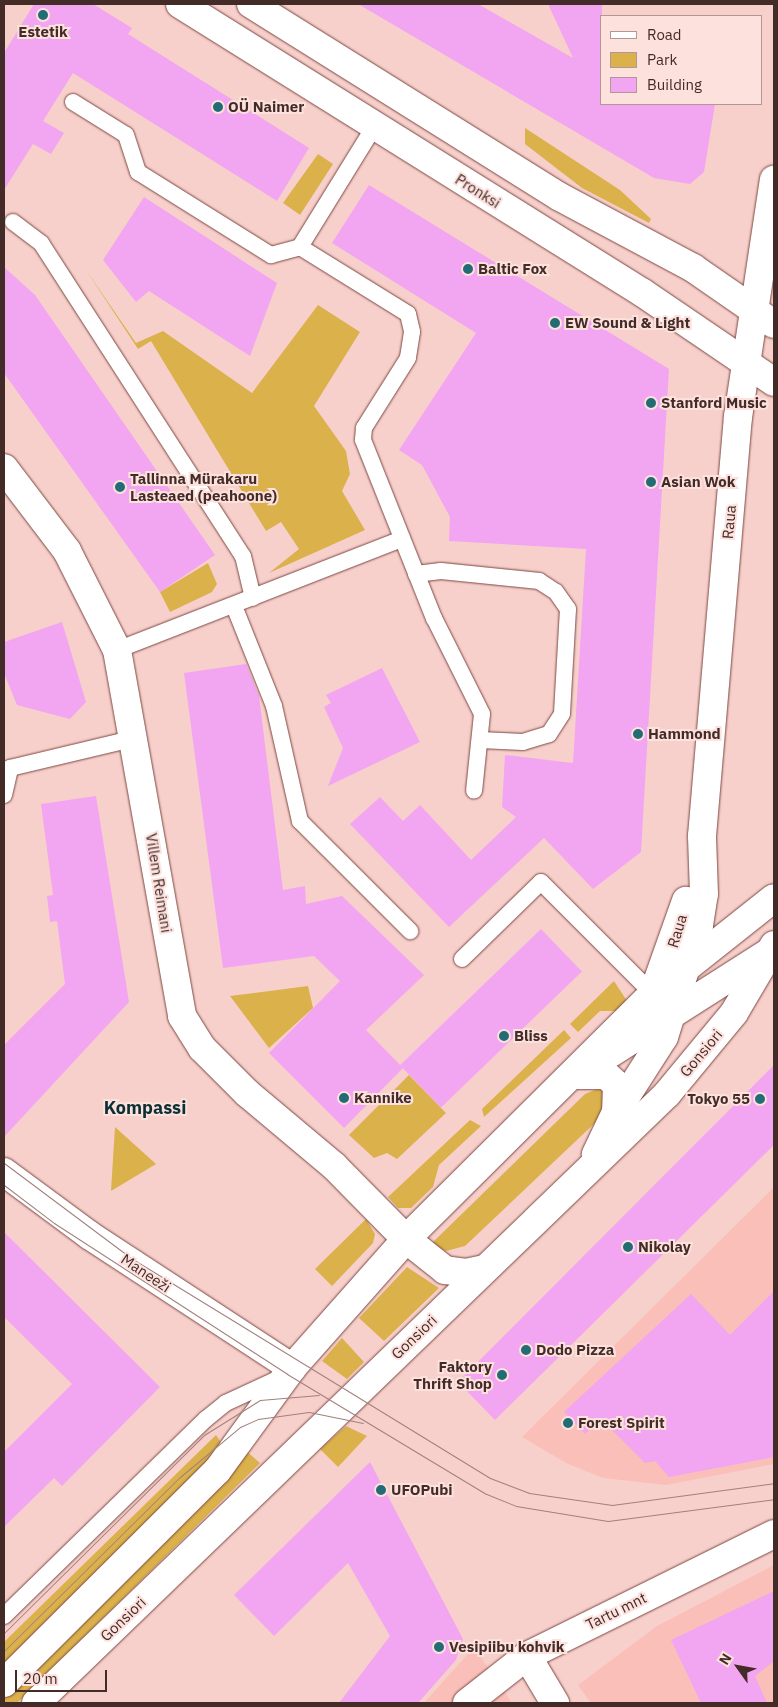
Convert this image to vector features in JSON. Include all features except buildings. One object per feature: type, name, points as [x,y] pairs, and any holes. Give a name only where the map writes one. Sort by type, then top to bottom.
[{"type":"main road","name":"Pronksi","points":[[180,4],[374,127],[643,293],[744,364],[774,382]]},
{"type":"main road","points":[[250,4],[560,197],[694,268],[764,317]]},
{"type":"main road","name":"Raua","points":[[674,1013],[690,960],[704,894],[702,836],[744,364],[764,317],[774,180]]},
{"type":"main road","name":"Villem Reimani","points":[[4,468],[67,551],[117,650],[136,738],[182,1016],[202,1048],[247,1093],[334,1166],[406,1239],[445,1270],[466,1274],[485,1269]]},
{"type":"main road","name":"Raua","points":[[653,994],[681,922],[702,836]]},
{"type":"main road","name":"Gonsiori","points":[[4,1683],[217,1470],[290,1371],[406,1239],[576,1075],[653,994],[690,960],[774,898]]},
{"type":"main road","name":"Gonsiori","points":[[576,1075],[771,949]]},
{"type":"main road","name":"Gonsiori","points":[[36,1703],[588,1170],[691,1065],[754,984],[771,949]]},
{"type":"main road","points":[[588,1170],[616,1112],[674,1013]]},
{"type":"main road","points":[[576,1075],[606,1076],[618,1085],[616,1112]]},
{"type":"main road","name":"Maneeži","points":[[4,1172],[88,1235],[290,1371]]},
{"type":"main road","name":"Tartu mnt","points":[[467,1703],[527,1656],[774,1534]]},
{"type":"main road","points":[[527,1656],[555,1703]]},
{"type":"lane","points":[[73,102],[126,135],[138,172],[270,255],[300,247],[374,127]]},
{"type":"lane","points":[[13,222],[41,243],[243,556],[253,598]]},
{"type":"lane","points":[[300,247],[408,314],[412,332],[408,358],[364,428],[363,440],[416,574],[482,714],[474,791]]},
{"type":"lane","points":[[117,650],[402,539]]},
{"type":"lane","points":[[416,574],[441,572],[539,581],[556,592],[568,608],[562,714],[549,734],[523,742],[480,740]]},
{"type":"lane","points":[[234,606],[274,706],[300,821],[410,931]]},
{"type":"lane","points":[[4,795],[10,768],[136,738]]},
{"type":"lane","points":[[462,959],[541,882],[653,994]]},
{"type":"lane","points":[[4,1616],[206,1419],[226,1403],[290,1371]]},
{"type":"shaded area","points":[[774,1187],[774,1464],[666,1485],[603,1478],[566,1463],[522,1437]]},
{"type":"shaded area","points":[[774,1565],[774,1703],[591,1703],[578,1685],[657,1626]]},
{"type":"shaded area","points":[[474,1647],[512,1703],[424,1703]]},
{"type":"green space","points":[[525,128],[620,190],[651,219],[649,223],[582,188],[525,144]]},
{"type":"green space","points":[[318,154],[333,164],[300,215],[283,203]]},
{"type":"green space","points":[[84,267],[136,343],[163,331],[252,393],[318,305],[360,332],[314,406],[346,451],[350,474],[342,491],[365,530],[269,573],[299,549],[281,522],[266,531],[151,341],[138,349]]},
{"type":"green space","points":[[208,563],[217,584],[212,592],[170,612],[160,592]]},
{"type":"green space","points":[[614,981],[627,1001],[617,1011],[600,1011],[578,1032],[570,1024]]},
{"type":"green space","points":[[308,986],[313,1008],[269,1048],[230,996]]},
{"type":"green space","points":[[564,1030],[571,1038],[484,1117],[482,1109]]},
{"type":"green space","points":[[409,1075],[446,1113],[397,1159],[387,1153],[374,1158],[349,1135]]},
{"type":"green space","points":[[597,1089],[605,1092],[608,1100],[597,1121],[465,1246],[446,1251],[431,1244],[585,1094]]},
{"type":"green space","points":[[470,1120],[481,1126],[439,1165],[433,1187],[411,1208],[398,1208],[388,1197]]},
{"type":"green space","points":[[115,1127],[156,1164],[111,1191]]},
{"type":"green space","points":[[366,1219],[375,1234],[373,1243],[332,1286],[315,1269]]},
{"type":"green space","points":[[407,1267],[439,1288],[384,1341],[359,1318]]},
{"type":"green space","points":[[342,1338],[364,1362],[347,1379],[322,1361]]},
{"type":"green space","points":[[346,1426],[367,1436],[338,1467],[320,1449]]},
{"type":"green space","points":[[216,1435],[222,1444],[209,1465],[4,1670],[4,1642]]},
{"type":"green space","points":[[245,1450],[260,1463],[17,1703],[4,1703],[4,1696],[229,1473]]},
{"type":"tram line","points":[[4,1163],[131,1258],[490,1478],[529,1493],[612,1505],[774,1483]]},
{"type":"tram line","points":[[4,1185],[54,1223],[287,1374],[484,1493],[516,1506],[608,1521],[774,1499]]},
{"type":"tram line","points":[[4,1633],[204,1435],[260,1400],[319,1395]]},
{"type":"tram line","points":[[4,1651],[180,1477],[240,1427],[258,1419],[309,1412],[363,1423]]},
{"type":"place","name":"Estetik","points":[[43,15]]},
{"type":"place","name":"OÜ Naimer","points":[[218,107]]},
{"type":"place","name":"Baltic Fox","points":[[468,269]]},
{"type":"place","name":"EW Sound & Light","points":[[555,323]]},
{"type":"place","name":"Stanford Music","points":[[651,403]]},
{"type":"place","name":"Asian Wok","points":[[651,482]]},
{"type":"place","name":"Tallinna Mürakaru Lasteaed (peahoone)","points":[[120,487]]},
{"type":"place","name":"Hammond","points":[[638,734]]},
{"type":"place","name":"Bliss","points":[[504,1036]]},
{"type":"place","name":"Kannike","points":[[344,1098]]},
{"type":"place","name":"Tokyo 55","points":[[760,1099]]},
{"type":"place","name":"Nikolay","points":[[628,1247]]},
{"type":"place","name":"Dodo Pizza","points":[[526,1350]]},
{"type":"place","name":"Faktory Thrift Shop","points":[[502,1375]]},
{"type":"place","name":"Forest Spirit","points":[[568,1423]]},
{"type":"place","name":"UFOPubi","points":[[381,1490]]},
{"type":"place","name":"Vesipiibu kohvik","points":[[439,1647]]},
{"type":"district","name":"Kompassi","points":[[145,1108]]}]
